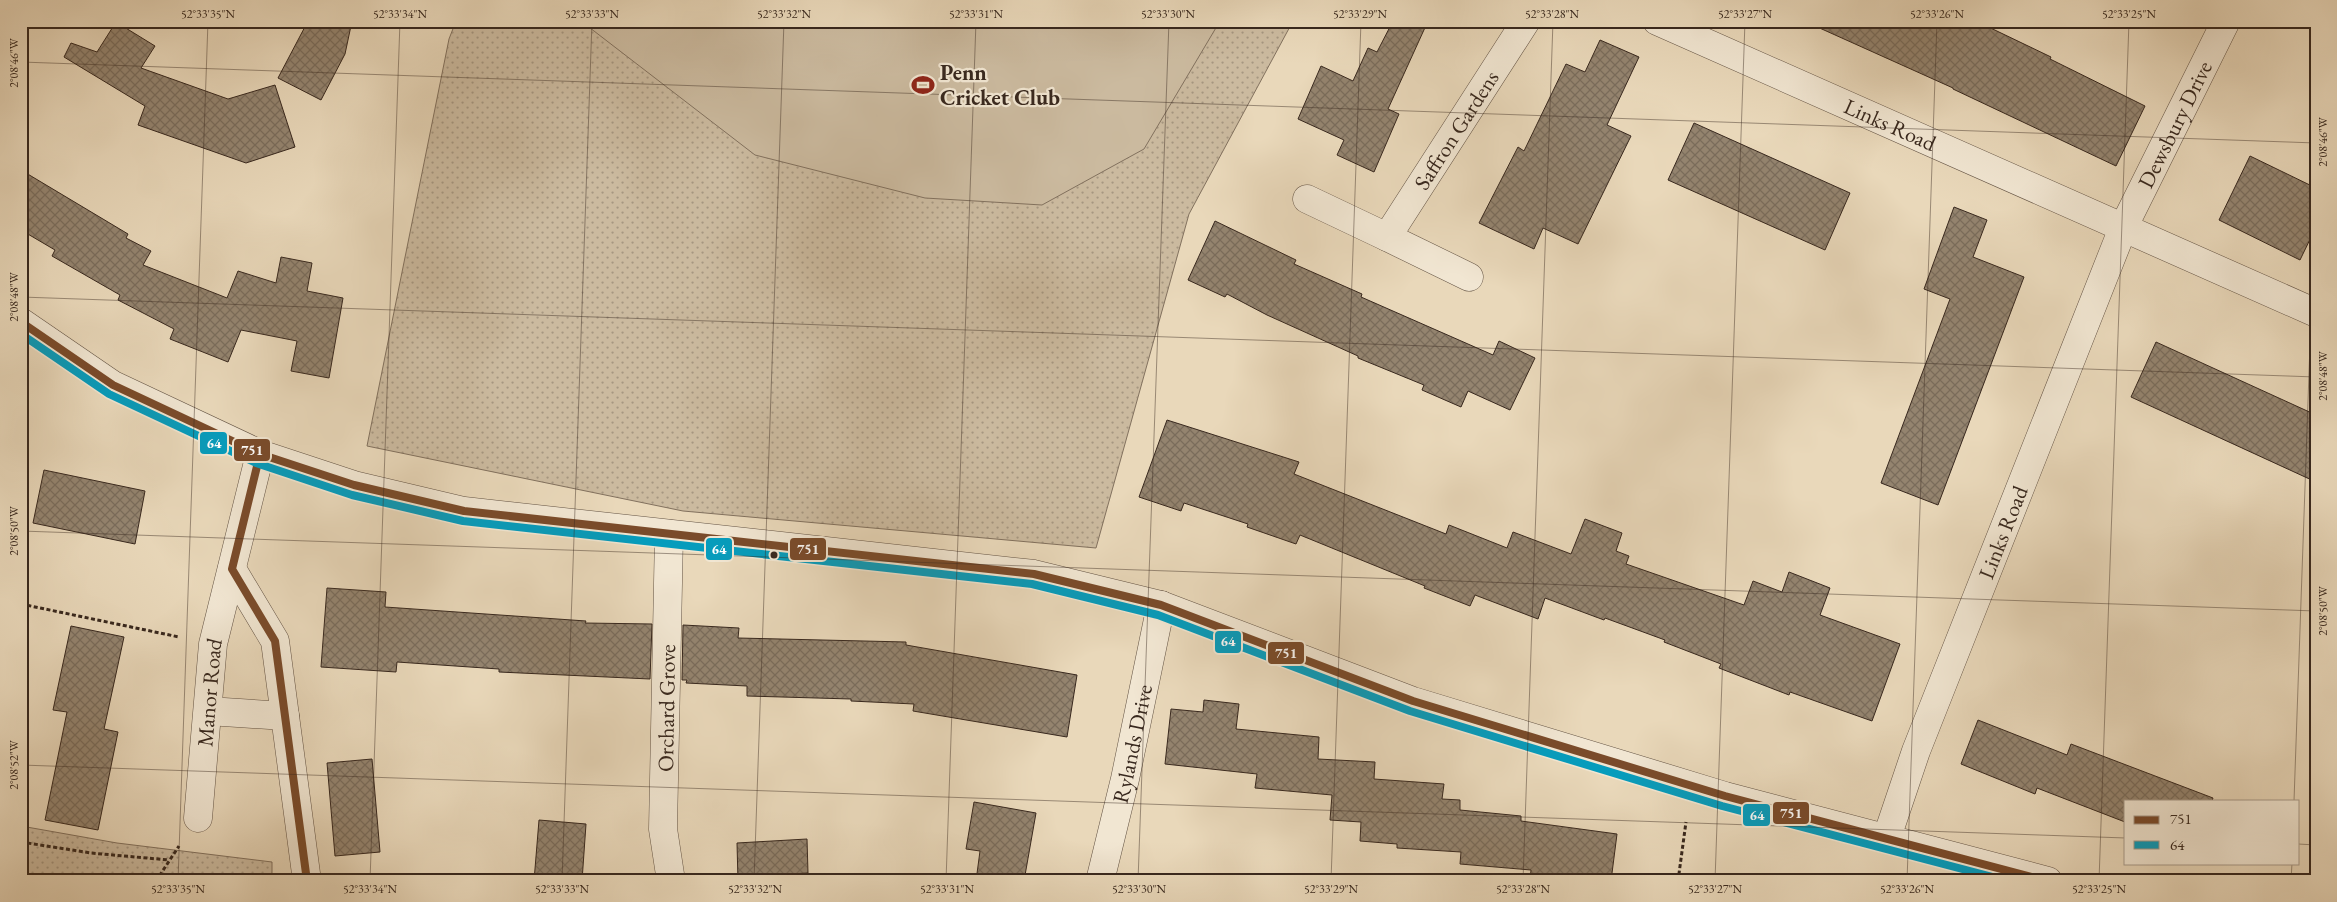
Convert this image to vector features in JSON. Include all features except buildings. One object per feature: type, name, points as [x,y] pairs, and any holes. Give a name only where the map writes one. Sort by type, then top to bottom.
[{"type":"street","name":"Saffron Gardens","points":[[1387,237],[1526,21]]},
{"type":"street","name":"Links Road","points":[[1657,21],[2316,313]]},
{"type":"street","name":"Dewsbury Drive","points":[[2123,228],[2226,21]]},
{"type":"street","points":[[1307,199],[1469,277]]},
{"type":"street","name":"Links Road","points":[[1887,837],[1916,751],[2123,228]]},
{"type":"street","points":[[21,322],[113,385],[260,454],[354,485],[464,511],[1034,574],[1161,604],[1413,701],[1690,785],[2048,881]]},
{"type":"street","name":"Manor Road","points":[[198,818],[213,644],[260,454]]},
{"type":"street","name":"Orchard Grove","points":[[669,534],[663,829],[671,881]]},
{"type":"street","points":[[232,569],[275,641],[307,881]]},
{"type":"street","name":"Rylands Drive","points":[[1100,881],[1125,779],[1161,604]]},
{"type":"street","points":[[208,711],[285,716]]},
{"type":"path","points":[[21,604],[213,644]]},
{"type":"path","points":[[1678,881],[1690,785]]},
{"type":"path","points":[[156,881],[198,818]]},
{"type":"path","points":[[21,842],[91,853],[169,860]]},
{"type":"shaded area","points":[[456,21],[1293,21],[1189,214],[1096,548],[683,511],[367,446],[449,39]]},
{"type":"shaded area","name":"Penn Cricket Club","points":[[581,21],[1220,21],[1144,149],[1042,205],[925,198],[755,155]]},
{"type":"shaded area","points":[[21,826],[117,843],[272,862],[272,881],[21,881]]},
{"type":"transit line","name":"751","points":[[21,322],[113,385],[260,454],[354,485],[464,511],[1034,574],[1161,605],[1413,701],[1725,796],[2047,881]]},
{"type":"transit line","name":"64","points":[[21,334],[109,394],[256,463],[352,495],[463,521],[1032,584],[1158,615],[1410,711],[1722,806],[2008,881]]},
{"type":"transit line","name":"751","points":[[260,454],[232,569],[275,641],[307,881]]},
{"type":"place","name":"Penn Cricket Club","points":[[923,85]]}]
